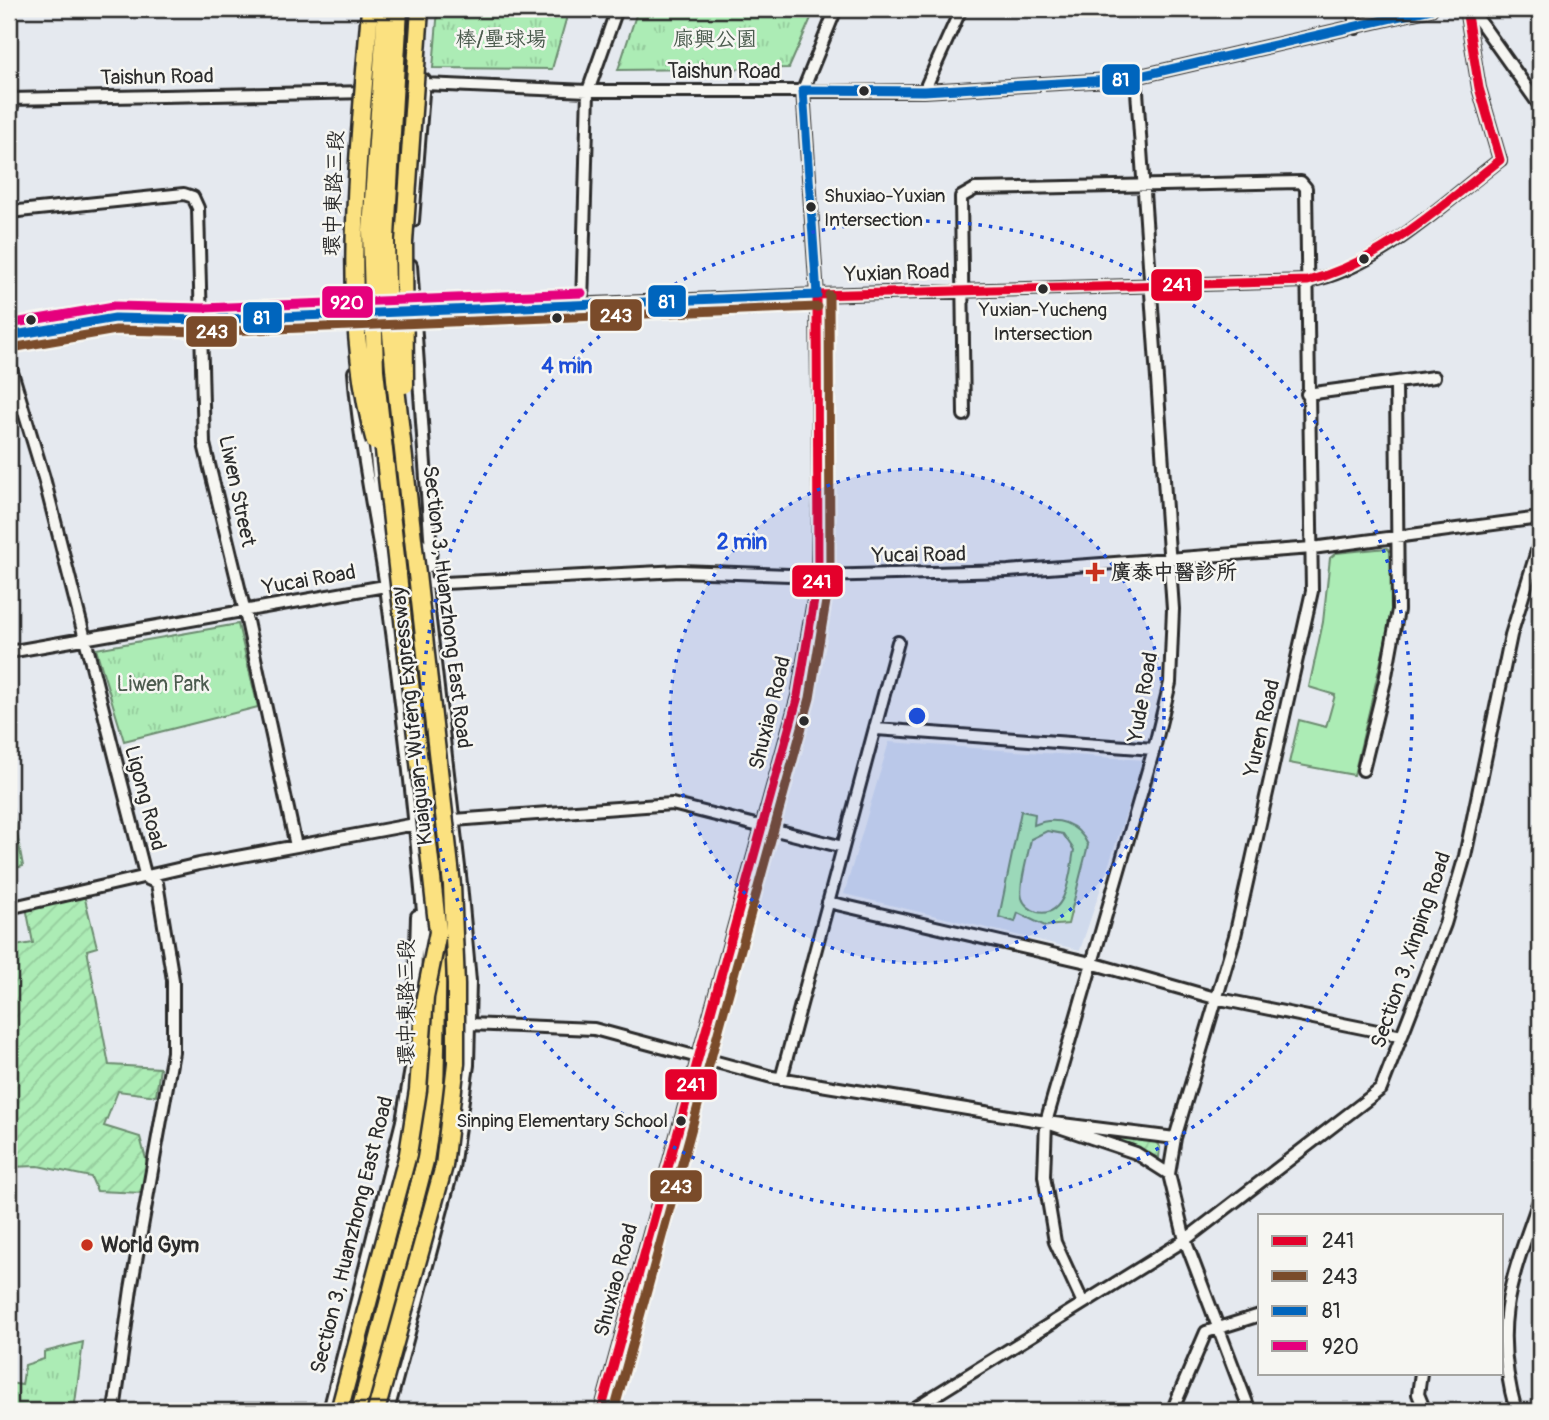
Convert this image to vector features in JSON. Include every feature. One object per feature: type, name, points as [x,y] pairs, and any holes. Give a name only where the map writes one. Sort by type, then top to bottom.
[{"type":"highway","points":[[370,9],[358,175],[357,308],[365,407],[387,487]]},
{"type":"highway","name":"Kuaiguan-Wufeng Expressway","points":[[360,1411],[425,1161],[435,1095],[438,932],[374,370],[371,243],[386,9]]},
{"type":"highway","name":"Kuaiguan-Wufeng Expressway","points":[[376,1411],[444,1166],[456,1063],[452,885],[395,379],[386,237],[399,9]]},
{"type":"highway","points":[[408,485],[404,242],[420,9]]},
{"type":"highway","points":[[339,1411],[408,1154],[418,1090],[425,997],[438,932]]},
{"type":"street","name":"環中東路三段","points":[[347,1411],[412,1156],[424,1096],[429,998],[419,858],[385,586],[366,480],[350,315],[357,92],[364,9]]},
{"type":"street","name":"環中東路三段","points":[[377,9],[362,233],[364,314],[383,516],[385,586]]},
{"type":"street","name":"Section 3, Huanzhong East Road","points":[[388,1411],[453,1168],[464,1104],[470,981],[454,820],[399,380],[393,241],[412,9]]},
{"type":"street","points":[[426,583],[431,550],[411,243],[428,9]]},
{"type":"street","points":[[582,305],[588,91],[617,9]]},
{"type":"street","name":"Shuxiao Road","points":[[601,1411],[798,696],[818,576],[817,295],[803,90],[836,9]]},
{"type":"street","points":[[924,91],[961,9]]},
{"type":"street","points":[[1353,9],[1356,28]]},
{"type":"street","name":"Taishun Road","points":[[11,99],[370,92],[424,84],[588,91],[924,91],[1136,77],[1432,9]]},
{"type":"street","points":[[1469,9],[1540,106]]},
{"type":"street","name":"Yuxian Road","points":[[9,336],[100,319],[203,320],[350,315],[817,295],[1308,281],[1332,277],[1394,241],[1500,160],[1479,88],[1469,9]]},
{"type":"street","name":"Yude Road","points":[[1083,1304],[1055,1242],[1044,1176],[1046,1122],[1154,749],[1170,683],[1174,610],[1136,77]]},
{"type":"street","points":[[9,116],[11,99]]},
{"type":"street","name":"Yuren Road","points":[[1144,185],[1301,183],[1306,188],[1312,591],[1234,936],[1175,1138],[1169,1174]]},
{"type":"street","points":[[964,415],[961,197],[975,189],[1144,185]]},
{"type":"street","name":"Liwen Street","points":[[9,212],[184,194],[192,197],[198,208],[203,320],[204,444],[245,612],[296,846]]},
{"type":"street","name":"Ligong Road","points":[[9,362],[44,478],[83,640],[146,878],[157,883],[173,980],[173,1052],[131,1289],[114,1411]]},
{"type":"street","points":[[1307,394],[1434,377]]},
{"type":"street","points":[[1363,769],[1385,681],[1398,610],[1396,383]]},
{"type":"street","name":"Yucai Road","points":[[9,652],[385,586],[680,571],[818,576],[995,572],[1312,548],[1398,539],[1540,518]]},
{"type":"street","name":"Section 3, Xinping Road","points":[[910,1411],[1185,1240],[1381,1089],[1444,924],[1465,856],[1511,635],[1540,541]]},
{"type":"street","points":[[781,1079],[898,642]]},
{"type":"street","points":[[876,729],[1154,749]]},
{"type":"street","points":[[454,820],[672,804],[844,847]]},
{"type":"street","points":[[9,908],[296,846],[415,824]]},
{"type":"street","name":"Section 3, Huanzhong East Road","points":[[329,1411],[402,1121],[413,1057],[419,858]]},
{"type":"street","points":[[828,902],[1091,963],[1215,998],[1402,1035]]},
{"type":"street","points":[[468,1024],[594,1029],[781,1079],[1046,1122],[1069,1122],[1175,1138]]},
{"type":"street","points":[[1046,1122],[1136,1153],[1169,1174],[1185,1240],[1250,1411]]},
{"type":"street","points":[[1514,1411],[1506,1372],[1504,1326],[1507,1296],[1540,1198]]},
{"type":"street","points":[[1172,1411],[1206,1332],[1258,1316]]},
{"type":"street","points":[[1421,1374],[1418,1394],[1425,1411]]},
{"type":"shaded area","points":[[889,742],[1144,760],[1080,950],[844,894]]},
{"type":"green space","name":"棒/壘球場","points":[[438,9],[569,9],[552,69],[433,68]]},
{"type":"green space","name":"廊興公園","points":[[638,9],[815,9],[789,68],[618,70]]},
{"type":"green space","points":[[1387,548],[1392,553],[1392,614],[1354,775],[1289,763],[1299,720],[1326,727],[1335,695],[1309,687],[1323,622],[1330,558],[1336,553]]},
{"type":"green space","name":"Liwen Park","points":[[238,624],[258,707],[124,741],[96,649]]},
{"type":"green space","points":[[9,791],[23,866],[9,870]]},
{"type":"green space","points":[[1021,811],[1035,814],[1034,825],[1058,821],[1078,831],[1088,845],[1068,924],[1045,926],[1018,913],[1015,922],[999,917]],"holes":[[[1047,831],[1063,834],[1074,850],[1066,891],[1055,908],[1047,912],[1037,912],[1026,905],[1021,893],[1031,839]]]},
{"type":"green space","points":[[84,895],[97,947],[87,950],[109,1065],[160,1068],[156,1096],[118,1091],[104,1126],[140,1137],[147,1163],[143,1193],[97,1191],[91,1177],[38,1166],[9,1167],[9,947],[33,943],[26,907]]},
{"type":"green space","points":[[1082,1129],[1154,1140],[1160,1147],[1159,1158]]},
{"type":"green space","points":[[83,1342],[74,1411],[9,1411],[9,1383],[22,1385],[25,1365],[44,1359],[44,1352]]},
{"type":"transit line","name":"81","points":[[803,90],[924,91],[1127,79],[1431,9]]},
{"type":"transit line","name":"241","points":[[1466,9],[1479,88],[1500,160]]},
{"type":"transit line","name":"81","points":[[803,90],[817,295]]},
{"type":"transit line","name":"241","points":[[817,295],[1308,281],[1361,260],[1410,231],[1500,160]]},
{"type":"transit line","name":"920","points":[[9,324],[114,306],[203,308],[582,293]]},
{"type":"transit line","name":"241","points":[[601,1411],[798,696],[818,576],[817,295]]},
{"type":"transit line","name":"81","points":[[9,336],[115,318],[203,320],[817,295]]},
{"type":"transit line","name":"243","points":[[614,1411],[810,698],[830,577],[829,295]]},
{"type":"transit line","name":"243","points":[[11,348],[116,330],[203,332],[818,307]]},
{"type":"place","name":"Shuxiao-Yuxian Intersection","points":[[811,207]]},
{"type":"place","name":"Yuxian-Yucheng Intersection","points":[[1043,289]]},
{"type":"place","name":"廣泰中醫診所","points":[[1095,572]]},
{"type":"place","name":"Sinping Elementary School","points":[[681,1121]]},
{"type":"place","name":"World Gym","points":[[87,1245]]}]
